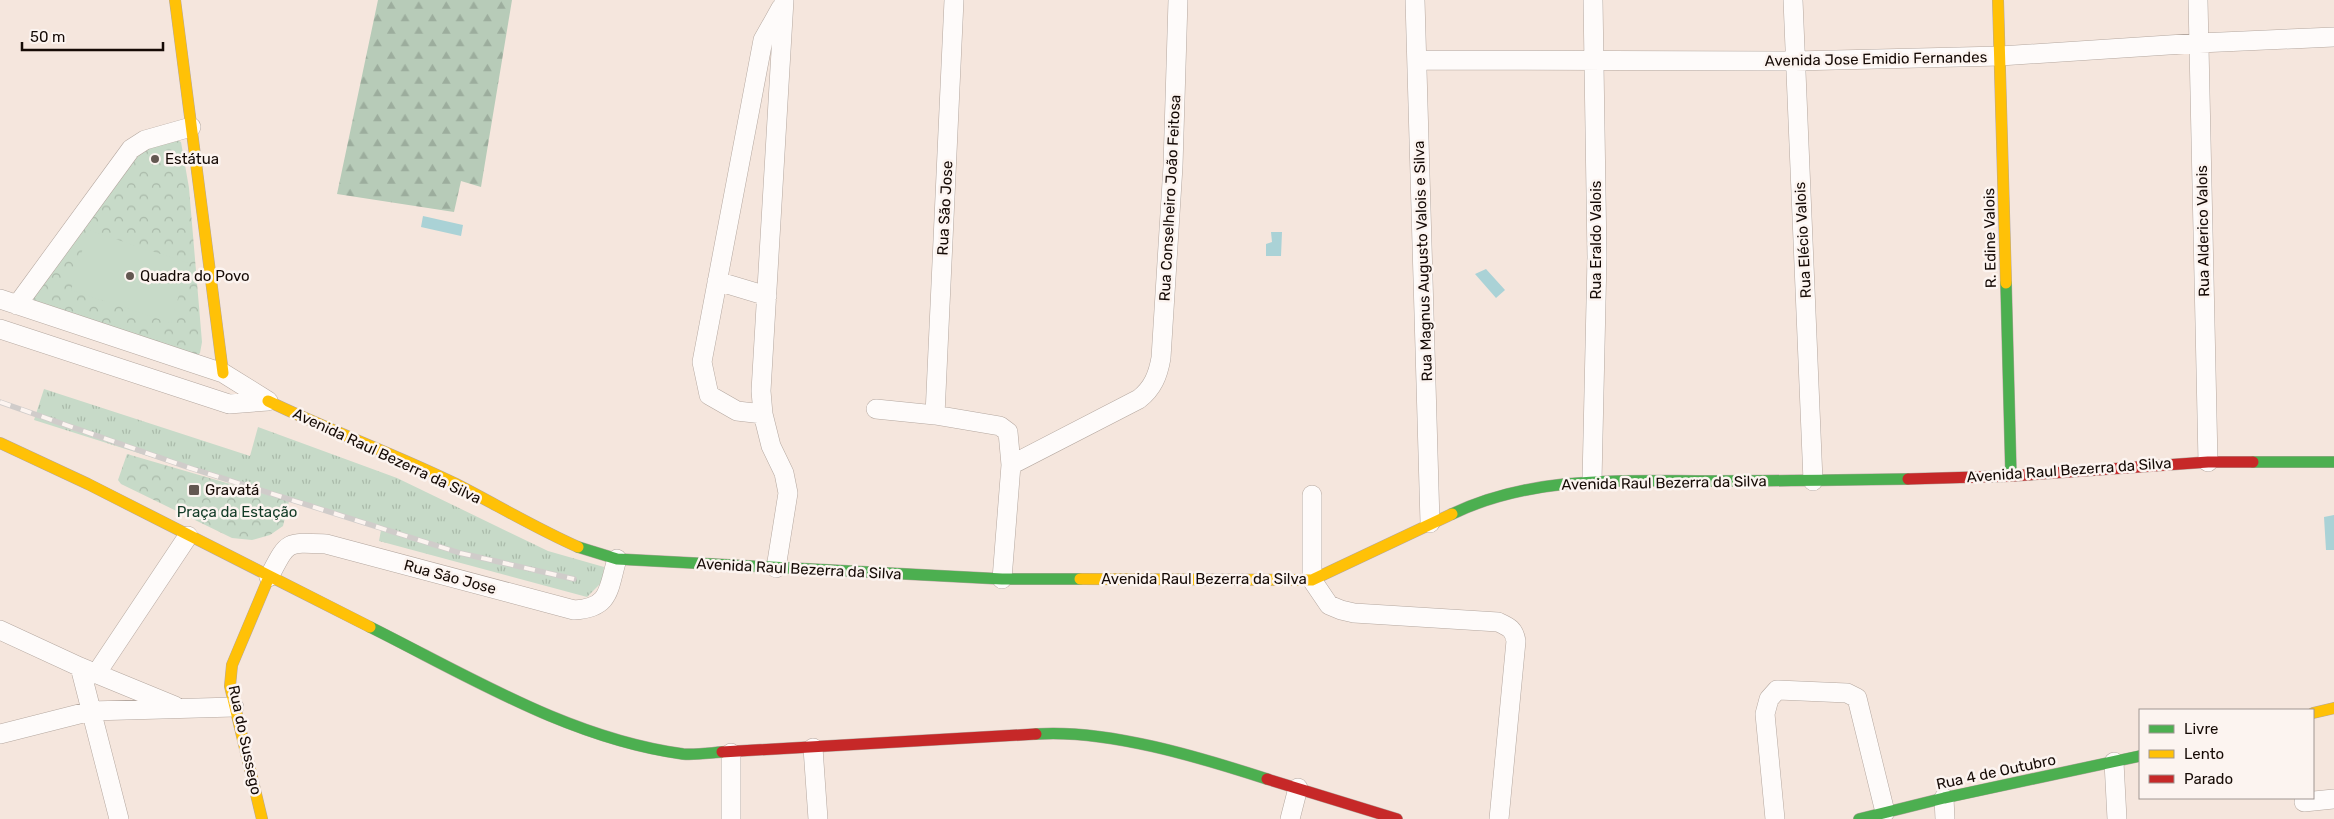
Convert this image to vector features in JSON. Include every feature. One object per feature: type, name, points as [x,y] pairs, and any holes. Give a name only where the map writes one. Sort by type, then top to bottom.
[{"type":"street","points":[[175,0],[223,373],[229,404]]},
{"type":"street","name":"Rua São Jose","points":[[935,415],[954,0]]},
{"type":"street","name":"Rua Conselheiro João Feitosa","points":[[1011,465],[1139,399],[1148,392],[1157,376],[1162,358],[1173,166],[1178,0]]},
{"type":"street","name":"Rua Magnus Augusto Valois e Silva","points":[[1416,0],[1430,523]]},
{"type":"street","name":"Rua Eraldo Valois","points":[[1592,481],[1597,257],[1596,61],[1593,0]]},
{"type":"street","name":"Rua Elécio Valois","points":[[1793,0],[1813,481]]},
{"type":"street","name":"R. Edine Valois","points":[[1998,0],[2011,476]]},
{"type":"street","name":"Rua Alderico Valois","points":[[2198,0],[2208,462]]},
{"type":"street","points":[[763,414],[737,411],[709,395],[702,362],[763,40],[784,2]]},
{"type":"street","points":[[776,568],[788,493],[784,472],[771,446],[763,414],[761,391],[784,2]]},
{"type":"street","name":"Avenida Jose Emidio Fernandes","points":[[1418,60],[1795,61],[2000,56],[2199,43],[2334,37]]},
{"type":"street","points":[[8,302],[132,149],[145,140],[192,126]]},
{"type":"street","points":[[717,281],[767,296]]},
{"type":"street","name":"Avenida Raul Bezerra da Silva","points":[[8,302],[223,373],[268,401],[322,427],[455,484],[539,530],[588,551],[617,559],[1002,579],[1312,580],[1472,504],[1531,487],[1592,481],[1813,481],[2011,476],[2208,462],[2334,462]]},
{"type":"street","points":[[0,330],[229,404],[268,401]]},
{"type":"street","points":[[106,364],[114,337]]},
{"type":"street","points":[[876,409],[935,415],[1000,426],[1008,432],[1011,465],[1002,579]]},
{"type":"street","points":[[0,443],[88,484],[269,577],[558,720],[613,739],[685,754],[1063,732],[1142,745],[1210,761],[1396,819]]},
{"type":"street","points":[[1312,495],[1312,580],[1329,605],[1340,610],[1498,622],[1510,627],[1515,633],[1516,641],[1499,819]]},
{"type":"street","points":[[119,819],[91,711],[88,670],[188,536]]},
{"type":"street","name":"Rua São Jose","points":[[269,577],[284,548],[296,542],[326,544],[574,610],[592,609],[603,601],[617,559]]},
{"type":"street","name":"Rua do Sussego","points":[[262,819],[230,686],[232,665],[269,577]]},
{"type":"street","points":[[0,630],[181,709]]},
{"type":"street","points":[[1775,819],[1765,714],[1769,699],[1777,690],[1847,693],[1857,698],[1885,812]]},
{"type":"street","points":[[0,734],[91,711],[234,707]]},
{"type":"street","points":[[2314,713],[2334,708]]},
{"type":"street","points":[[813,748],[818,819]]},
{"type":"street","points":[[730,819],[731,752]]},
{"type":"street","name":"Rua 4 de Outubro","points":[[1859,819],[1944,798],[2139,756]]},
{"type":"street","points":[[2114,762],[2116,819]]},
{"type":"street","points":[[1290,819],[1298,788]]},
{"type":"street","points":[[1944,798],[1945,819]]},
{"type":"street","points":[[2304,806],[2334,799]]},
{"type":"green space","points":[[378,0],[512,0],[481,187],[461,181],[454,212],[337,194]]},
{"type":"green space","points":[[171,137],[181,142],[189,188],[202,342],[200,353],[196,357],[34,304],[33,297],[140,152]]},
{"type":"green space","name":"Quadra do Povo","points":[[88,230],[188,263],[171,323],[71,290]]},
{"type":"green space","points":[[44,389],[250,456],[258,427],[397,478],[548,551],[604,567],[603,581],[587,597],[379,541],[381,530],[34,420]]},
{"type":"green space","name":"Praça da Estação","points":[[127,454],[289,501],[283,526],[270,535],[252,540],[232,538],[121,484],[118,480]]},
{"type":"water","points":[[423,216],[463,225],[461,236],[421,227]]},
{"type":"water","points":[[1271,232],[1282,232],[1281,256],[1266,256],[1266,244],[1272,242]]},
{"type":"water","points":[[1486,269],[1505,290],[1496,298],[1475,274]]},
{"type":"water","points":[[2334,515],[2334,550],[2326,550],[2324,517]]},
{"type":"railway","points":[[0,402],[187,467],[460,553],[574,579]]},
{"type":"traffic: fast","points":[[2006,283],[2011,476]]},
{"type":"traffic: fast","points":[[2253,462],[2334,462]]},
{"type":"traffic: fast","points":[[1452,514],[1483,501],[1514,492],[1578,483],[1611,481],[1908,479]]},
{"type":"traffic: fast","points":[[578,547],[617,559],[1002,579],[1080,579]]},
{"type":"traffic: fast","points":[[370,627],[522,704],[601,735],[641,746],[683,754],[722,752]]},
{"type":"traffic: fast","points":[[1036,734],[1092,736],[1153,746],[1267,779]]},
{"type":"traffic: fast","points":[[1859,819],[1944,798],[2139,756]]},
{"type":"traffic: slow","points":[[175,0],[223,373]]},
{"type":"traffic: slow","points":[[1998,0],[2006,283]]},
{"type":"traffic: slow","points":[[268,401],[433,473],[578,547]]},
{"type":"traffic: slow","points":[[0,443],[88,484],[370,627]]},
{"type":"traffic: slow","points":[[1080,579],[1312,580],[1452,514]]},
{"type":"traffic: slow","points":[[262,819],[230,686],[232,665],[269,577]]},
{"type":"traffic: slow","points":[[2314,713],[2334,708]]},
{"type":"traffic: jam","points":[[1908,479],[2011,476],[2208,462],[2253,462]]},
{"type":"traffic: jam","points":[[722,752],[1036,734]]},
{"type":"traffic: jam","points":[[1267,779],[1397,819]]},
{"type":"place","name":"Estátua","points":[[155,159]]},
{"type":"place","name":"Quadra do Povo","points":[[130,276]]},
{"type":"place","name":"Gravatá","points":[[194,490]]}]
